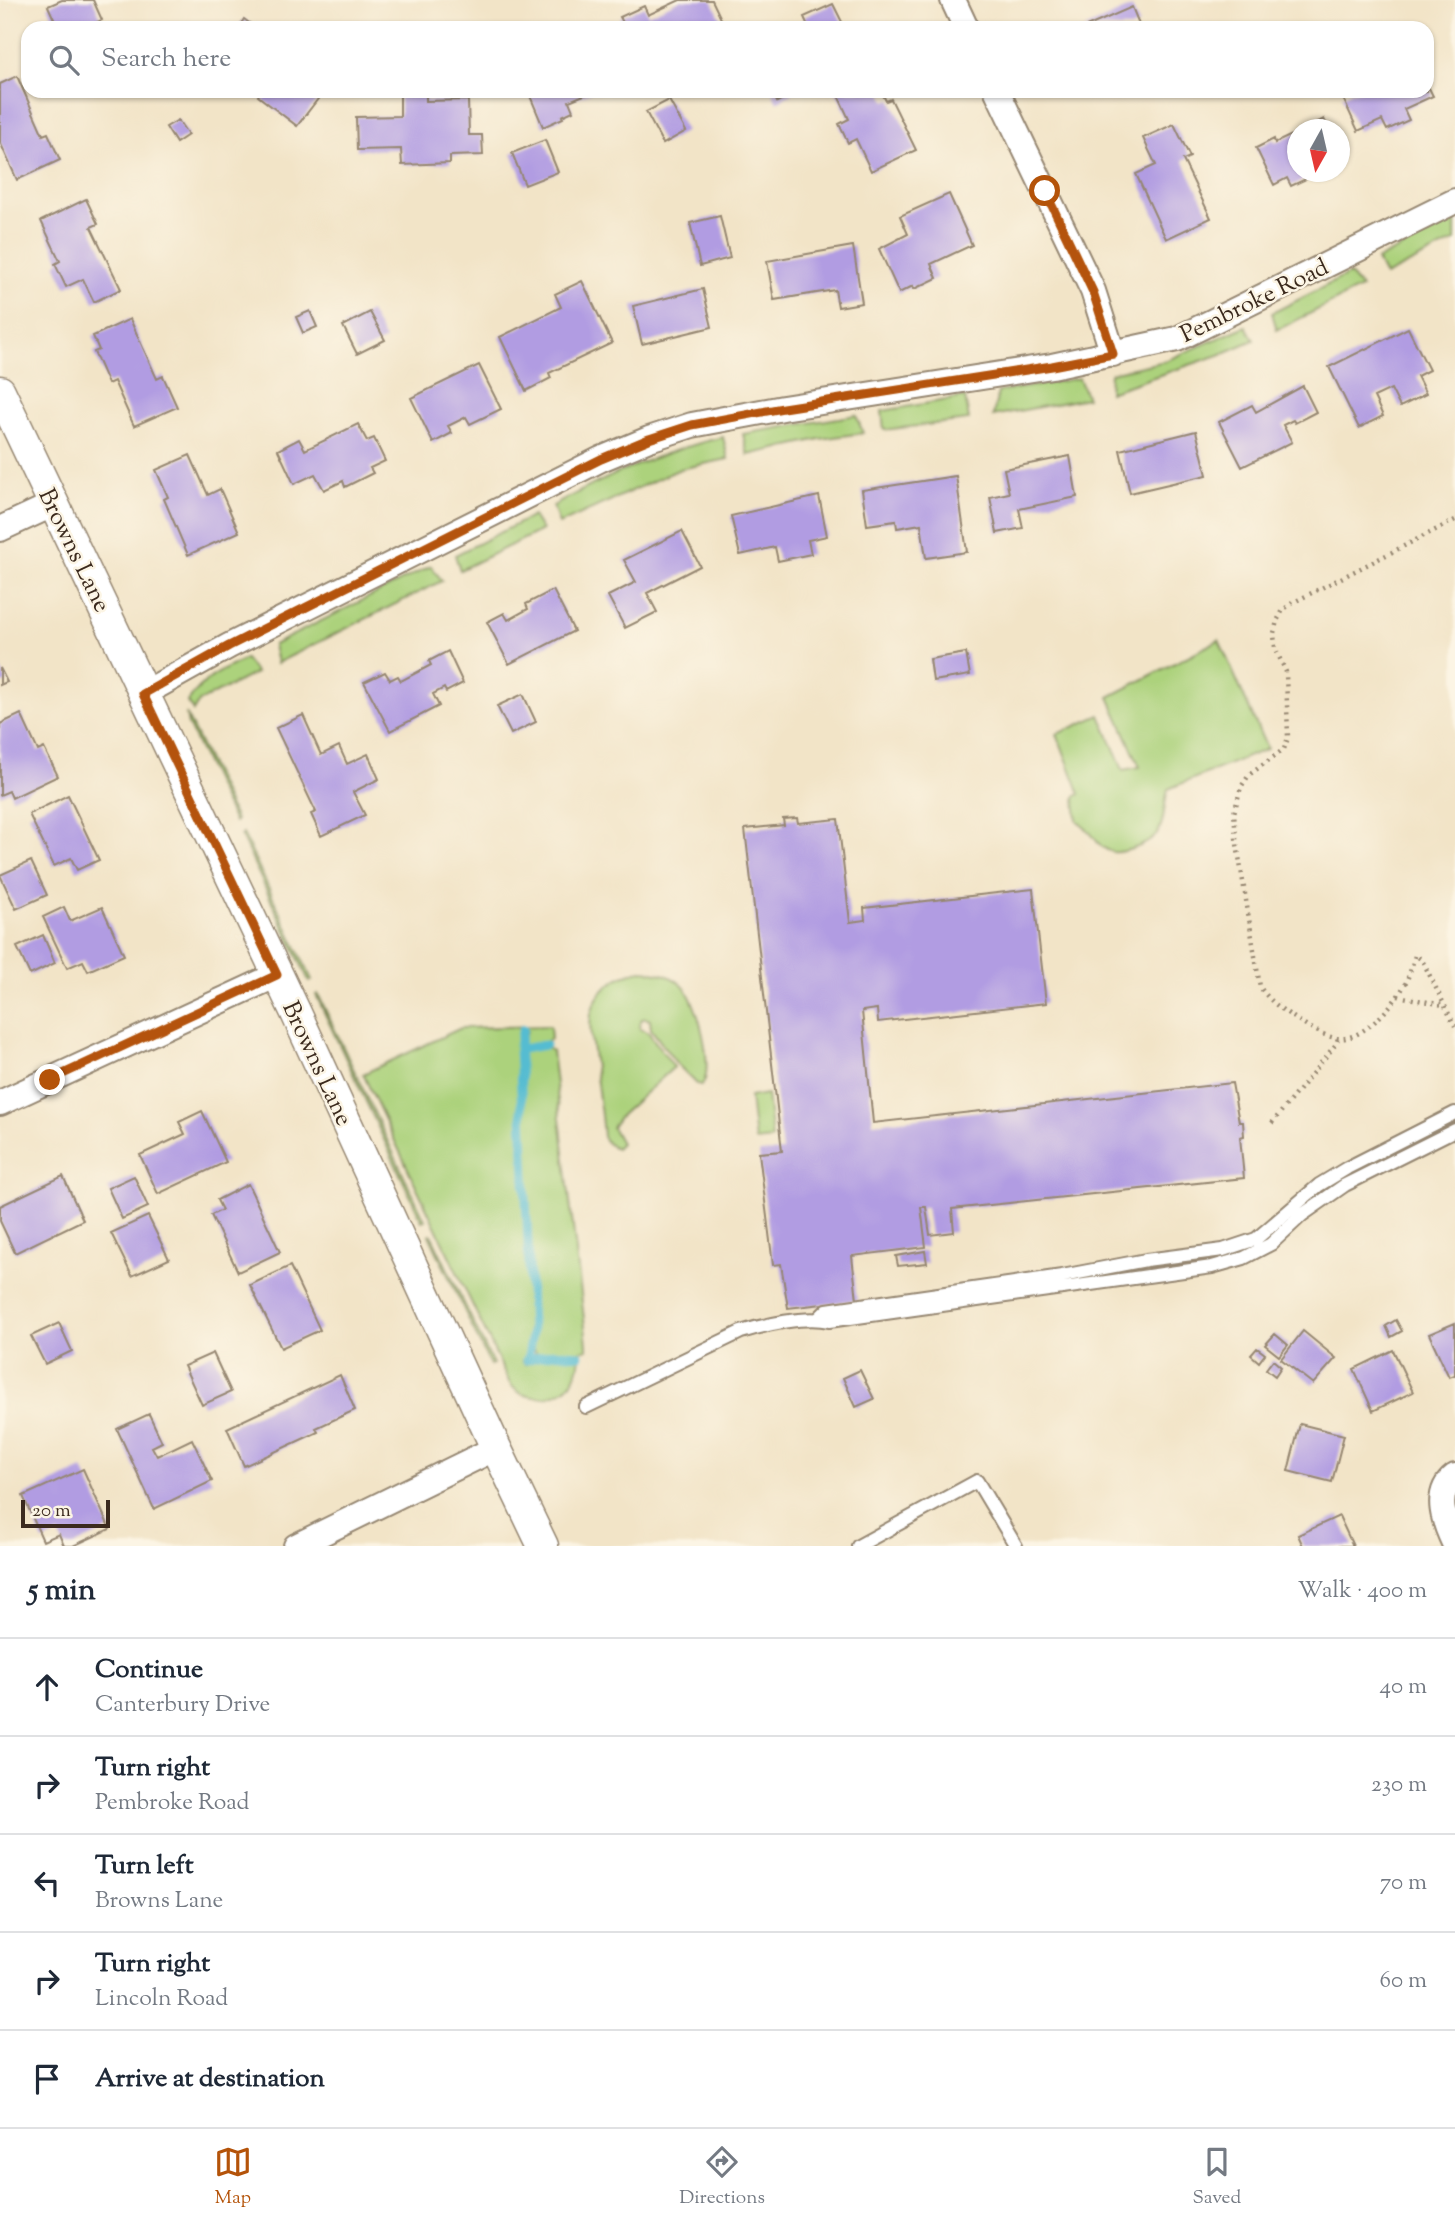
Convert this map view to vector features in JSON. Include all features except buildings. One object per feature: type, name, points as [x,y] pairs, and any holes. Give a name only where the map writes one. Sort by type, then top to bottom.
[{"type":"street","points":[[953,0],[963,21]]},
{"type":"street","points":[[1000,98],[1093,292],[1113,354]]},
{"type":"street","name":"Pembroke Road","points":[[143,694],[241,640],[601,459],[649,439],[692,425],[1052,366],[1177,339],[1455,201]]},
{"type":"street","name":"Browns Lane","points":[[0,391],[277,975],[543,1546]]},
{"type":"street","points":[[0,529],[54,504]]},
{"type":"street","points":[[0,1103],[277,975]]},
{"type":"street","points":[[296,1546],[496,1448]]},
{"type":"street","points":[[1455,1476],[1450,1480],[1442,1501],[1442,1512],[1455,1545]]},
{"type":"lane","points":[[819,1318],[827,1310],[1062,1276],[1223,1250],[1244,1244],[1255,1239],[1319,1185],[1455,1113]]},
{"type":"lane","points":[[586,1407],[741,1332],[765,1324],[819,1318],[829,1321],[1091,1286],[1212,1267],[1244,1258],[1271,1244],[1301,1215],[1345,1185],[1455,1130]]},
{"type":"lane","points":[[858,1546],[977,1481],[1016,1546]]},
{"type":"path","points":[[1455,520],[1283,610],[1274,633],[1275,648],[1286,672],[1288,738],[1284,749],[1249,775],[1241,787],[1234,813],[1260,987],[1267,997],[1305,1024],[1343,1039],[1358,1034],[1371,1025],[1398,996],[1407,980],[1415,955],[1422,960],[1455,1026]]},
{"type":"path","points":[[1398,996],[1444,1005]]},
{"type":"path","points":[[1272,1123],[1336,1044],[1338,1038]]},
{"type":"green space","points":[[1455,220],[1455,241],[1385,276],[1377,260]]},
{"type":"green space","points":[[1349,274],[1361,288],[1277,330],[1272,313]]},
{"type":"green space","points":[[1246,326],[1254,340],[1219,355],[1109,392],[1110,373],[1165,361]]},
{"type":"green space","points":[[1079,378],[1087,398],[993,416],[998,392]]},
{"type":"green space","points":[[965,397],[969,420],[884,430],[882,411]]},
{"type":"green space","points":[[856,415],[863,433],[820,439],[748,455],[743,434]]},
{"type":"green space","points":[[723,437],[728,459],[680,469],[559,524],[553,506],[573,495],[657,457]]},
{"type":"green space","points":[[533,516],[542,530],[460,570],[455,555]]},
{"type":"green space","points":[[431,566],[442,581],[277,663],[273,645]]},
{"type":"green space","points":[[1219,640],[1267,749],[1168,789],[1162,823],[1154,838],[1125,851],[1108,851],[1077,820],[1075,797],[1080,794],[1057,734],[1100,715],[1123,770],[1140,767],[1109,697]]},
{"type":"green space","points":[[245,659],[256,673],[200,701],[193,711],[188,702],[199,688],[220,672]]},
{"type":"green space","points":[[186,714],[236,820],[234,822],[188,725]]},
{"type":"green space","points":[[243,834],[312,980],[309,981],[241,836]]},
{"type":"green space","points":[[641,971],[668,976],[682,985],[688,993],[703,1035],[706,1077],[702,1085],[697,1084],[677,1064],[651,1029],[650,1020],[640,1020],[640,1029],[648,1032],[674,1067],[620,1116],[612,1127],[621,1143],[616,1148],[608,1144],[603,1137],[590,1032],[591,1014],[598,998],[609,985],[624,976]]},
{"type":"green space","points":[[318,994],[425,1220],[422,1221],[316,995]]},
{"type":"green space","points":[[550,1026],[551,1039],[540,1045],[521,1045],[527,1031],[522,1028],[519,1030],[529,1323],[526,1357],[522,1361],[525,1364],[550,1356],[580,1357],[575,1377],[565,1389],[539,1397],[522,1394],[509,1382],[363,1074],[461,1028]]},
{"type":"green space","points":[[545,1047],[552,1051],[587,1349],[536,1354],[532,1344],[534,1325],[522,1051]]},
{"type":"green space","points":[[767,1094],[772,1139],[755,1141],[750,1097]]},
{"type":"green space","points":[[431,1234],[493,1364],[490,1365],[429,1235]]},
{"type":"waterway","points":[[523,1029],[519,1046],[532,1330],[528,1359]]},
{"type":"waterway","points":[[522,1049],[545,1045]]},
{"type":"waterway","points":[[526,1360],[553,1353],[579,1355]]},
{"type":"route","points":[[50,1080],[277,975],[143,694],[229,646],[601,459],[649,439],[692,425],[783,408],[1113,354],[1093,292],[1045,191]]}]
